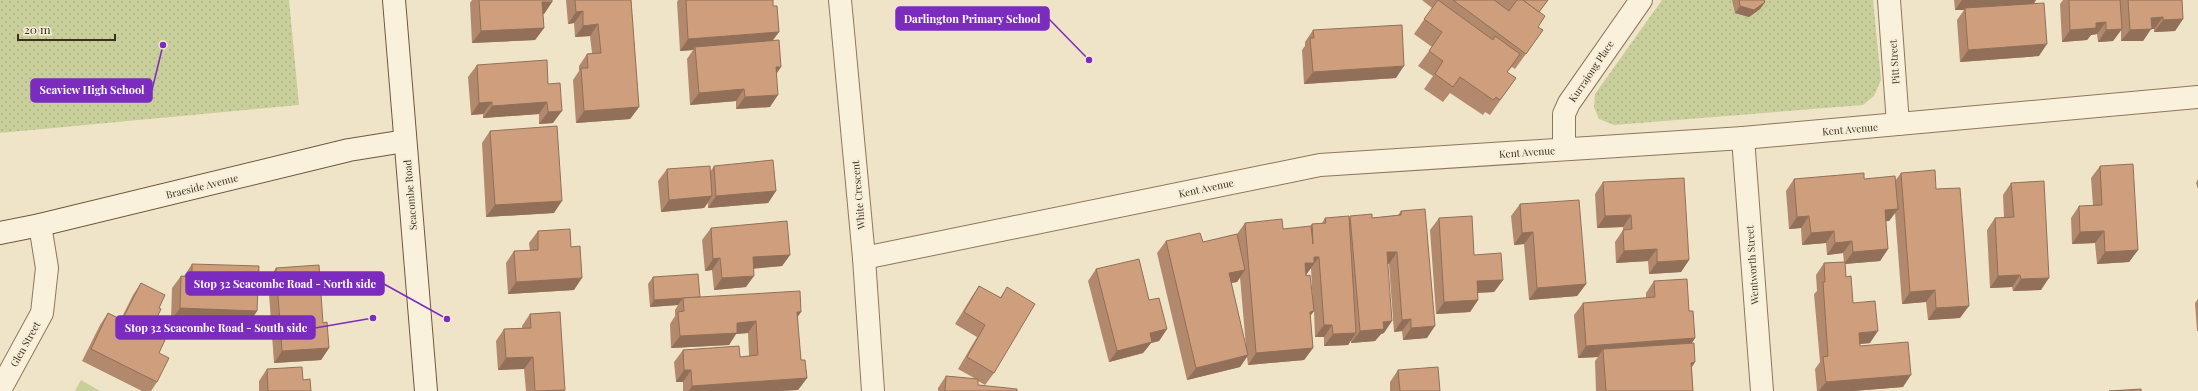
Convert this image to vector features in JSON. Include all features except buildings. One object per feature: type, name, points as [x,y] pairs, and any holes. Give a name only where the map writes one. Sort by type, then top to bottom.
[{"type":"street","name":"Seacombe Road","points":[[394,0],[426,391]]},
{"type":"street","name":"White Crescent","points":[[840,0],[864,258],[873,391]]},
{"type":"street","name":"Kurrajong Place","points":[[1564,149],[1564,114],[1569,103],[1641,0]]},
{"type":"street","name":"Pitt Street","points":[[1890,0],[1898,124]]},
{"type":"street","name":"Kent Avenue","points":[[864,258],[1320,165],[1743,138],[2198,97]]},
{"type":"street","name":"Wentworth Street","points":[[1743,138],[1762,391]]},
{"type":"street","name":"Braeside Avenue","points":[[0,233],[40,226],[349,150],[405,141]]},
{"type":"street","name":"Glen Street","points":[[0,390],[42,313],[47,268],[40,226]]},
{"type":"green space","points":[[0,0],[289,0],[299,105],[0,133]]},
{"type":"green space","points":[[1662,0],[1873,0],[1881,80],[1874,96],[1863,105],[1614,125],[1599,119],[1594,107],[1595,94]]},
{"type":"green space","points":[[81,380],[100,391],[75,391]]},
{"type":"place","name":"Seaview High School","points":[[163,45]]},
{"type":"place","name":"Darlington Primary School","points":[[1089,60]]},
{"type":"place","name":"Stop 32 Seacombe Road - South side","points":[[373,318]]},
{"type":"place","name":"Stop 32 Seacombe Road - North side","points":[[447,319]]}]
